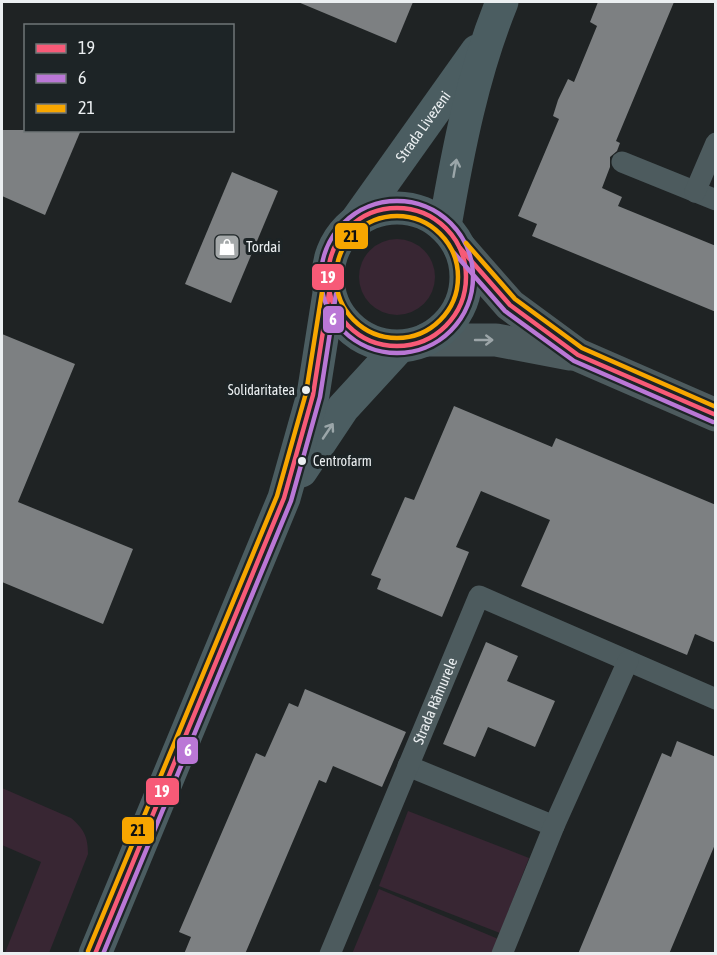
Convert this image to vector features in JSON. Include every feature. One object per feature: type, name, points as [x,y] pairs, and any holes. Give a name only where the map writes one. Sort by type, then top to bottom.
[{"type":"main road","name":"Strada Livezeni","points":[[452,237],[459,146],[489,32],[502,2]]},
{"type":"main road","name":"Strada Livezeni","points":[[356,221],[489,32]]},
{"type":"main road","points":[[95,954],[284,498],[313,395],[329,293],[328,266],[337,240],[356,221],[381,209],[404,208],[425,213],[452,237],[467,274],[462,301],[448,325],[413,343],[343,408],[284,498]]},
{"type":"main road","points":[[329,293],[338,315],[354,332],[376,344],[413,343]]},
{"type":"street","points":[[452,237],[510,305],[578,356]]},
{"type":"street","points":[[413,343],[496,340],[578,356],[716,415]]},
{"type":"lane","points":[[695,192],[716,143]]},
{"type":"lane","points":[[622,162],[716,200]]},
{"type":"lane","name":"Strada Rămurele","points":[[330,954],[479,596],[716,699]]},
{"type":"lane","points":[[502,954],[554,826],[628,661]]},
{"type":"lane","points":[[408,766],[554,826]]},
{"type":"shaded area","points":[[405,239],[418,245],[429,256],[435,269],[433,292],[418,309],[405,315],[389,315],[376,309],[361,292],[359,269],[365,256],[382,241]]},
{"type":"shaded area","points":[[2,788],[71,818],[86,838],[88,854],[49,953],[5,953],[41,862],[2,845]]},
{"type":"shaded area","points":[[408,811],[529,858],[500,933],[379,886]]},
{"type":"shaded area","points":[[379,889],[503,941],[498,953],[352,954]]},
{"type":"building","points":[[298,2],[413,2],[396,43]]},
{"type":"building","points":[[598,2],[674,2],[616,141],[620,143],[617,151],[610,157],[610,167],[602,188],[622,197],[618,206],[716,246],[716,312],[532,236],[537,224],[518,216],[559,119],[553,116],[558,100],[568,79],[574,82],[597,26],[590,22]]},
{"type":"building","points":[[2,130],[80,132],[45,215],[2,196]]},
{"type":"building","name":"Tordai","points":[[232,172],[278,191],[231,303],[185,284]]},
{"type":"building","points":[[2,334],[75,364],[18,502],[133,549],[103,624],[2,582]]},
{"type":"building","points":[[454,406],[552,447],[556,438],[716,505],[716,643],[695,634],[687,655],[521,586],[550,520],[481,491],[456,547],[469,552],[442,617],[377,589],[381,579],[371,575],[405,497],[414,500]]},
{"type":"building","points":[[486,642],[518,656],[507,681],[555,701],[535,747],[488,727],[475,757],[443,744]]},
{"type":"building","points":[[305,689],[406,732],[382,787],[333,766],[326,783],[319,780],[245,954],[184,954],[191,937],[179,932],[256,753],[265,757],[289,703],[298,707]]},
{"type":"building","points":[[677,741],[716,757],[716,842],[669,954],[578,954],[662,753],[671,757]]},
{"type":"transit line","name":"6","points":[[397,201],[426,206],[451,223],[468,248],[473,277],[468,306],[451,331],[426,348],[397,353],[368,348],[343,331],[326,306],[321,277],[326,248],[343,223],[368,206],[397,201]]},
{"type":"transit line","name":"19","points":[[397,208],[423,213],[446,228],[461,251],[466,277],[461,303],[446,326],[423,341],[397,346],[371,341],[348,326],[333,303],[328,277],[333,251],[348,228],[371,213],[397,208]]},
{"type":"transit line","name":"21","points":[[397,216],[421,220],[440,234],[454,253],[458,277],[454,301],[440,320],[421,334],[397,338],[373,334],[354,320],[340,301],[336,277],[340,253],[354,234],[373,220],[397,216]]},
{"type":"transit line","name":"21","points":[[466,243],[515,299],[582,348],[716,407]]},
{"type":"transit line","name":"19","points":[[460,248],[510,305],[578,355],[716,415]]},
{"type":"transit line","name":"6","points":[[454,253],[505,311],[574,361],[713,422]]},
{"type":"transit line","name":"21","points":[[88,951],[277,496],[306,393],[322,292]]},
{"type":"transit line","name":"19","points":[[95,954],[284,498],[313,395],[329,293]]},
{"type":"transit line","name":"6","points":[[103,954],[291,501],[320,397],[336,294]]},
{"type":"place","name":"Tordai","points":[[227,247]]},
{"type":"place","name":"Solidaritatea","points":[[306,390]]},
{"type":"place","name":"Centrofarm","points":[[302,461]]}]
